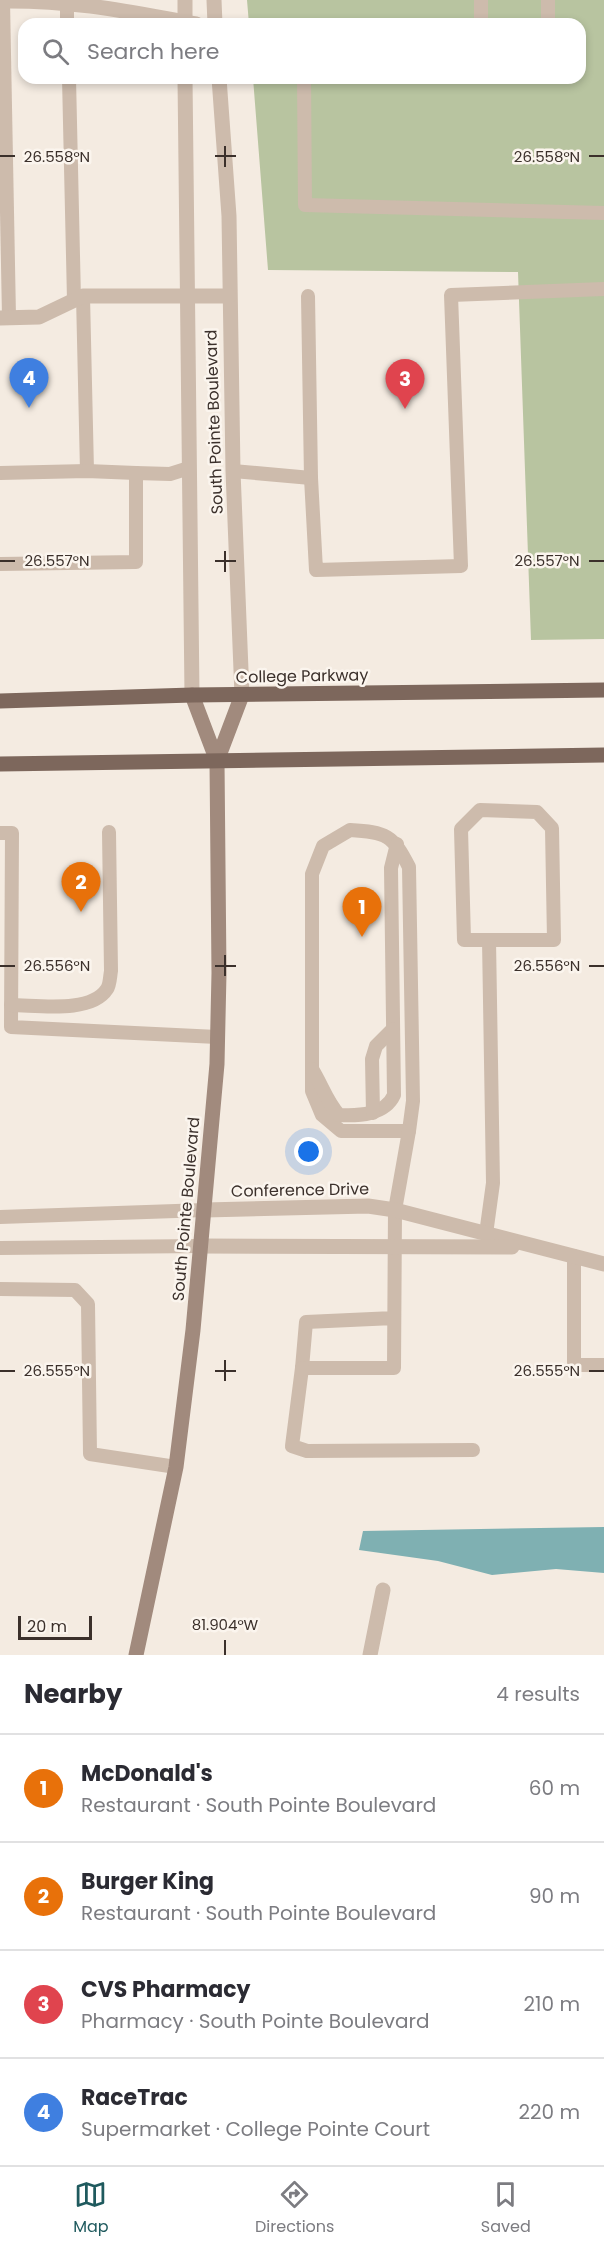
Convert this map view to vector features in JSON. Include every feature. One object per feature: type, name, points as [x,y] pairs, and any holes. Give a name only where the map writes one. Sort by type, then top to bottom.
[{"type":"main road","name":"College Parkway","points":[[0,701],[604,690]]},
{"type":"main road","points":[[0,764],[604,755]]},
{"type":"street","points":[[185,0],[187,18]]},
{"type":"street","points":[[214,0],[215,18]]},
{"type":"street","points":[[2,1],[67,1],[160,18]]},
{"type":"street","name":"South Pointe Boulevard","points":[[136,1655],[176,1467],[205,1209],[219,973],[217,761],[192,696],[185,84]]},
{"type":"street","name":"South Pointe Boulevard","points":[[217,761],[242,695],[233,471],[229,296],[230,216],[219,84]]},
{"type":"street","points":[[5,318],[39,317],[79,298],[229,296]]},
{"type":"street","name":"Conference Drive","points":[[205,1209],[368,1206],[395,1210],[604,1264]]},
{"type":"street","name":"Conference Drive","points":[[201,1246],[536,1247]]},
{"type":"street","points":[[370,1655],[383,1590]]},
{"type":"lane","points":[[481,0],[481,18]]},
{"type":"lane","points":[[548,0],[548,18]]},
{"type":"lane","points":[[2,1],[5,318]]},
{"type":"lane","points":[[67,1],[67,18]]},
{"type":"lane","points":[[69,84],[87,471]]},
{"type":"lane","points":[[304,84],[305,205],[604,213]]},
{"type":"lane","points":[[308,296],[311,478],[316,570],[461,566],[451,295],[604,289]]},
{"type":"lane","points":[[0,473],[87,471],[170,474],[189,468]]},
{"type":"lane","points":[[233,471],[311,478]]},
{"type":"lane","points":[[0,564],[136,561],[136,473]]},
{"type":"lane","points":[[480,810],[537,812],[552,828],[555,940],[489,940],[464,940],[461,829],[480,810]]},
{"type":"lane","points":[[302,1368],[394,1368],[395,1210],[409,1131],[412,1101],[409,867],[397,844],[376,831],[350,830],[323,846],[312,874],[312,1090],[322,1115],[341,1131],[409,1131]]},
{"type":"lane","points":[[11,1005],[81,1006],[96,1001],[108,988],[111,971],[109,832]]},
{"type":"lane","points":[[0,833],[12,833],[11,1027],[217,1037]]},
{"type":"lane","points":[[312,1070],[324,1087],[331,1106],[339,1115],[373,1113],[390,1103],[394,1095],[391,867],[397,844]]},
{"type":"lane","points":[[486,1234],[493,1183],[489,940]]},
{"type":"lane","points":[[373,1113],[372,1059],[376,1046],[393,1029]]},
{"type":"lane","points":[[0,1217],[205,1209]]},
{"type":"lane","points":[[0,1248],[201,1246]]},
{"type":"lane","points":[[574,1256],[574,1365],[604,1365]]},
{"type":"lane","points":[[0,1289],[75,1290],[88,1304],[90,1454],[176,1467]]},
{"type":"lane","points":[[394,1318],[306,1322],[292,1446],[307,1451],[473,1450]]},
{"type":"green space","points":[[247,0],[604,0],[604,639],[531,640],[518,272],[268,270],[253,84],[586,84],[586,18],[248,18]]},
{"type":"water","points":[[604,1527],[604,1573],[556,1569],[492,1575],[438,1561],[359,1550],[363,1531]]},
{"type":"place","name":"RaceTrac","points":[[29,408]]},
{"type":"place","name":"CVS Pharmacy","points":[[405,409]]},
{"type":"place","name":"Burger King","points":[[81,912]]},
{"type":"place","name":"McDonald's","points":[[362,937]]}]
